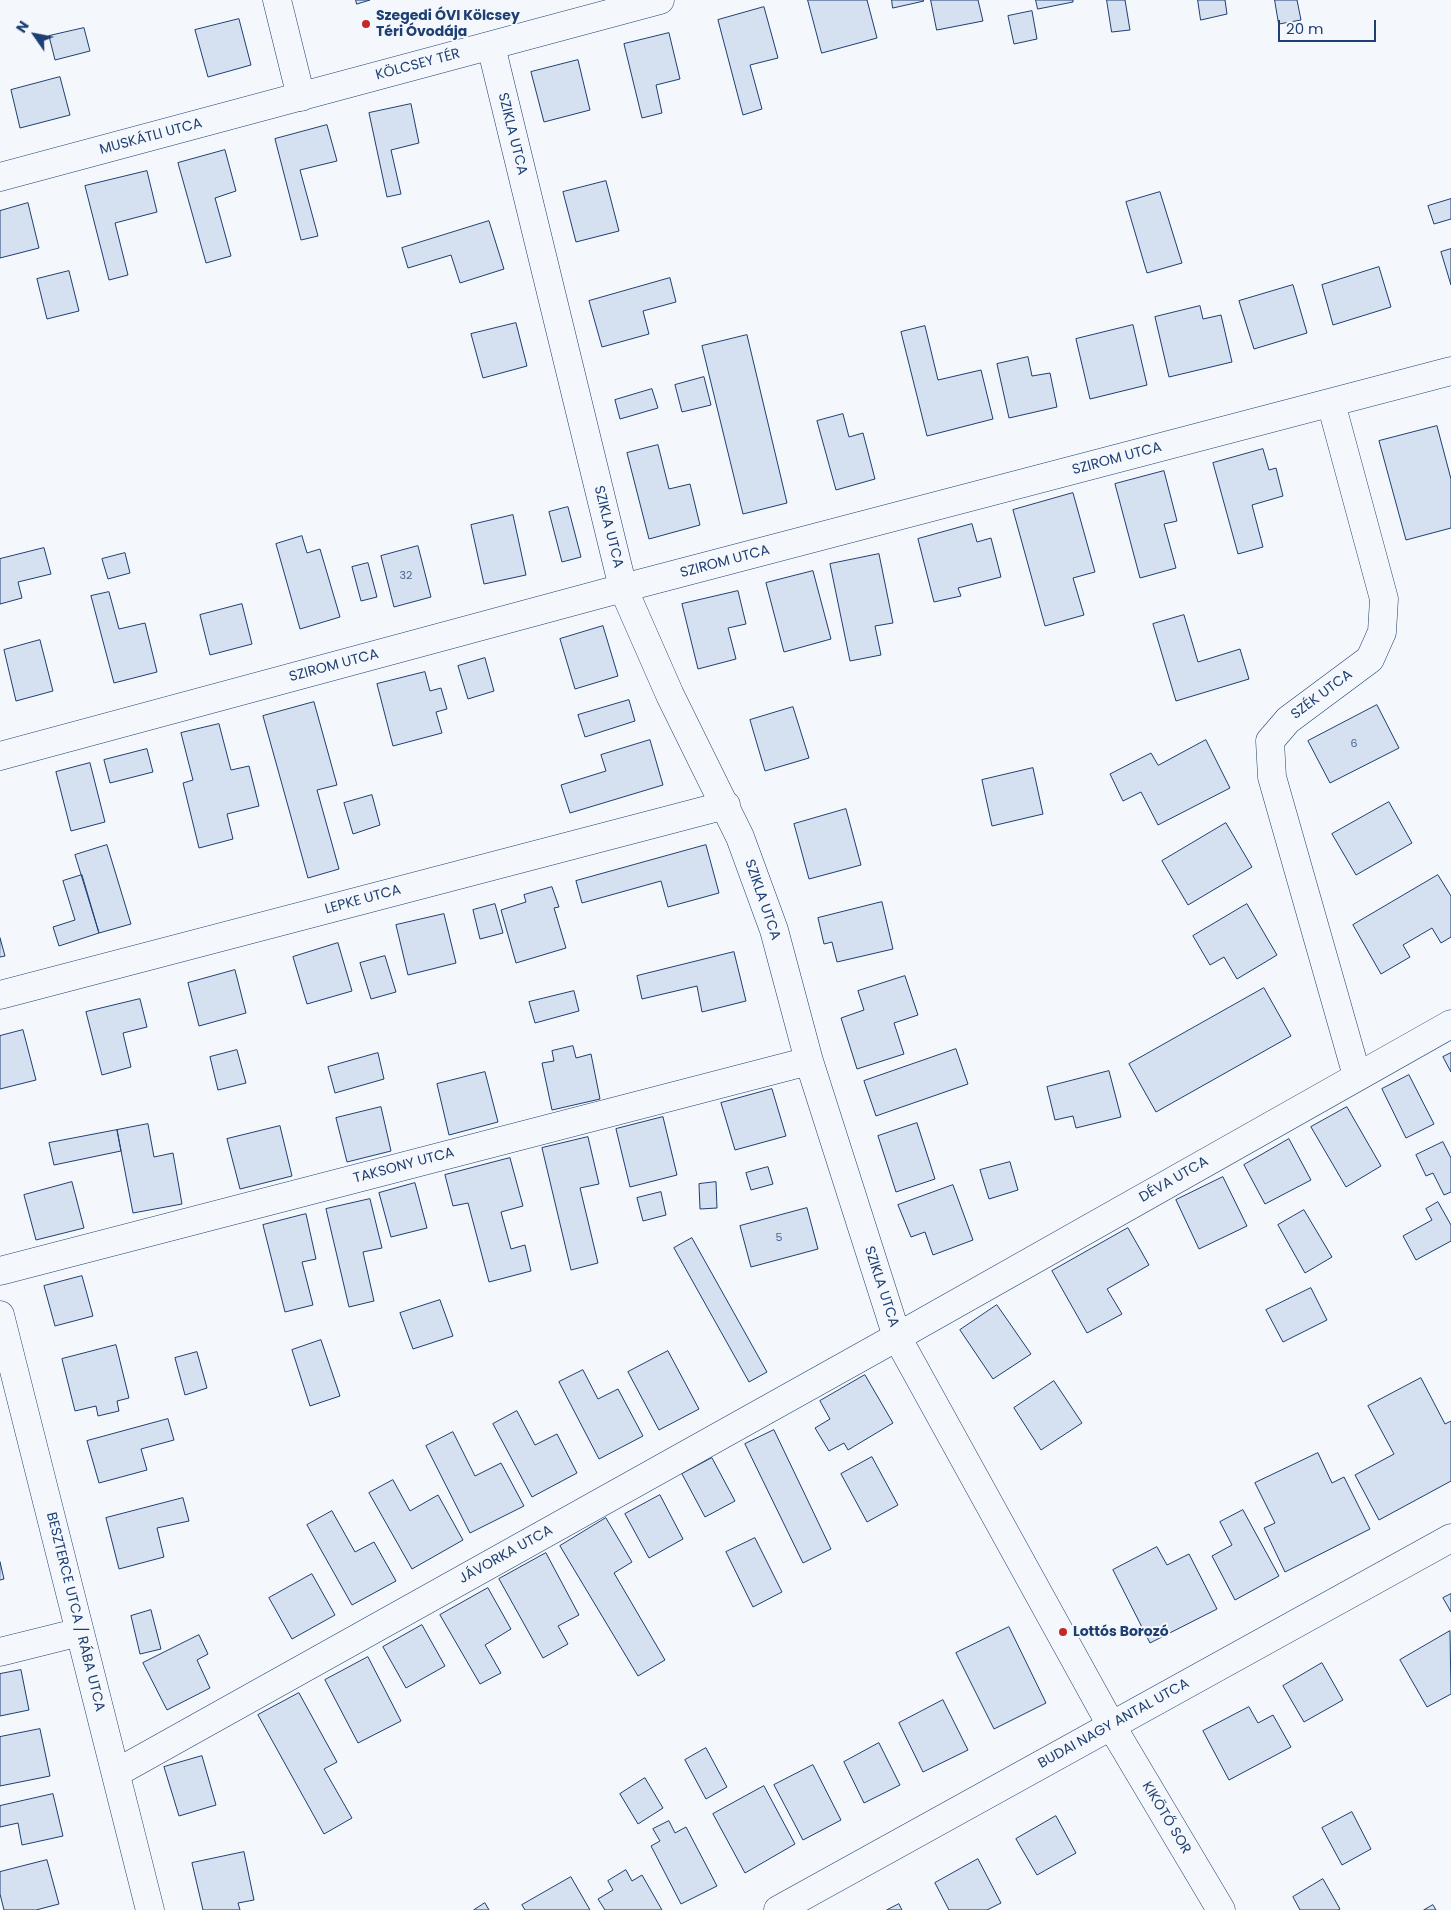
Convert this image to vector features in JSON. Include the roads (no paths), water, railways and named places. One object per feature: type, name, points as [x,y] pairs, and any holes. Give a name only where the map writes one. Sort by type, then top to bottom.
[{"type":"street","points":[[277,0],[302,97]]},
{"type":"street","name":"KÖLCSEY TÉR","points":[[302,97],[660,0]]},
{"type":"street","name":"SZIKLA UTCA","points":[[491,46],[623,588],[670,695],[726,805],[740,837],[774,930],[808,1061],[897,1337],[1111,1725]]},
{"type":"street","name":"MUSKÁTLI UTCA","points":[[0,177],[302,97]]},
{"type":"street","name":"SZIROM UTCA","points":[[0,756],[623,588],[1451,371]]},
{"type":"street","name":"SZÉK UTCA","points":[[1331,403],[1384,599],[1382,632],[1370,659],[1288,720],[1270,741],[1272,776],[1357,1076]]},
{"type":"street","name":"LEPKE UTCA","points":[[0,995],[726,805]]},
{"type":"street","name":"DÉVA UTCA","points":[[897,1337],[1451,1024]]},
{"type":"street","name":"TAKSONY UTCA","points":[[0,1271],[808,1061]]},
{"type":"street","name":"BESZTERCE UTCA / RÁBA UTCA","points":[[0,1315],[150,1910]]},
{"type":"street","name":"JÁVORKA UTCA","points":[[116,1772],[897,1337]]},
{"type":"street","name":"BUDAI NAGY ANTAL UTCA","points":[[778,1910],[1451,1538]]},
{"type":"street","points":[[0,1652],[80,1632]]},
{"type":"street","name":"KIKÖTŐ SOR","points":[[1111,1725],[1221,1910]]},
{"type":"place","name":"Szegedi ÓVI Kölcsey Téri Óvodája","points":[[366,24]]},
{"type":"place","name":"Lottós Borozó","points":[[1063,1632]]}]
